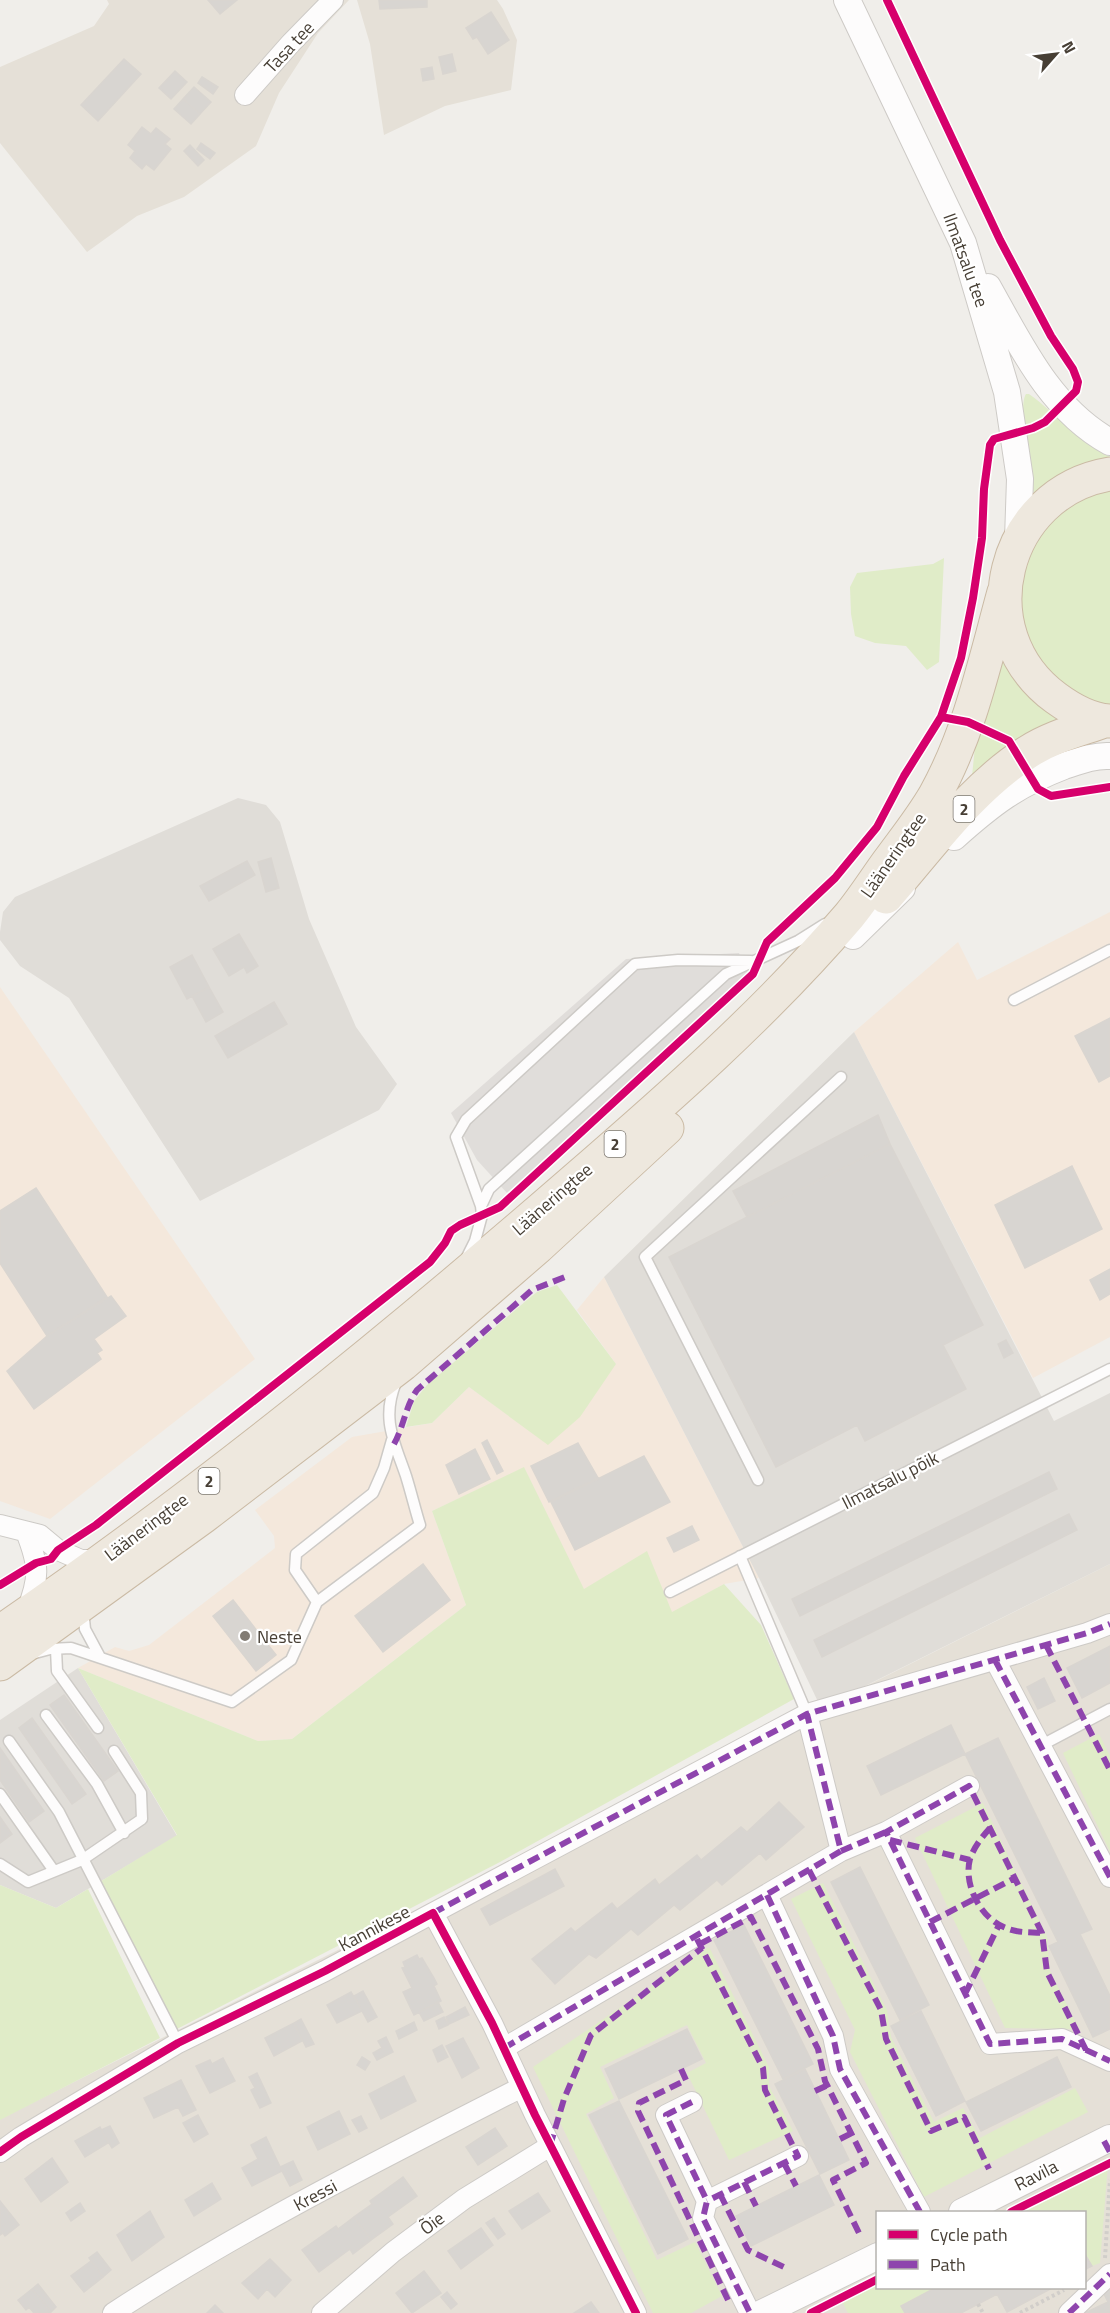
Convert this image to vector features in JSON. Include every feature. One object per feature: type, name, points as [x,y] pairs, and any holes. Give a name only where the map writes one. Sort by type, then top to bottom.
[{"type":"highway","points":[[1108,722],[1071,709],[1035,679],[1021,660],[1008,627],[1004,592],[1008,565],[1018,539],[1037,512],[1063,490],[1093,476],[1110,474]]},
{"type":"highway","name":"Lääneringtee","points":[[13,1624],[196,1490],[314,1399],[694,1075],[779,992],[851,914],[935,794],[968,722],[1004,592]]},
{"type":"highway","name":"Lääneringtee","points":[[0,1664],[203,1517],[403,1364],[538,1247],[677,1119],[788,1007],[994,778],[1029,752],[1055,738],[1108,722]]},
{"type":"street","name":"Tasa tee","points":[[245,95],[333,0]]},
{"type":"street","name":"Ilmatsalu tee","points":[[847,0],[963,243],[1007,392],[1020,479],[1018,539]]},
{"type":"street","points":[[963,243],[1032,365],[1063,406],[1098,436],[1110,442]]},
{"type":"street","points":[[853,936],[942,849],[1004,794],[1032,779],[1067,765],[1098,755],[1110,756]]},
{"type":"street","points":[[0,1525],[40,1535],[58,1550],[81,1560],[102,1560]]},
{"type":"street","points":[[13,1624],[36,1588],[37,1571],[26,1532]]},
{"type":"street","points":[[433,1913],[807,1714],[1087,1633],[1110,1624]]},
{"type":"street","points":[[995,1660],[1110,1877]]},
{"type":"street","points":[[807,1714],[841,1851]]},
{"type":"street","points":[[504,2048],[841,1851],[886,1832],[969,1786]]},
{"type":"street","points":[[886,1832],[990,2044],[1062,2039],[1110,2061]]},
{"type":"street","points":[[766,1895],[833,2036],[840,2069],[919,2211]]},
{"type":"street","name":"Kannikese","points":[[0,2152],[21,2137],[178,2043],[325,1971],[433,1913],[504,2048],[550,2146],[636,2313]]},
{"type":"street","name":"Kressi","points":[[113,2313],[227,2242],[409,2144],[522,2087]]},
{"type":"street","points":[[692,2102],[666,2115],[707,2201],[703,2218],[750,2313]]},
{"type":"street","name":"Ravila","points":[[964,2211],[1108,2144]]},
{"type":"street","name":"Õie","points":[[322,2313],[393,2253],[464,2199],[550,2146]]},
{"type":"street","points":[[707,2201],[798,2156]]},
{"type":"street","points":[[762,2313],[876,2257]]},
{"type":"street","points":[[1069,2313],[1107,2266]]},
{"type":"lane","points":[[481,1206],[489,1189],[726,974],[798,941],[827,922],[884,868]]},
{"type":"lane","points":[[1014,999],[1110,950]]},
{"type":"lane","points":[[444,1290],[467,1258],[475,1241],[482,1215],[481,1206],[456,1137],[466,1120],[635,964],[678,960],[754,961]]},
{"type":"lane","points":[[758,1480],[645,1257],[841,1077]]},
{"type":"lane","points":[[0,1671],[32,1654],[71,1648],[232,1702],[291,1660],[317,1602],[420,1525],[406,1475],[392,1440],[388,1412],[392,1390],[403,1364]]},
{"type":"lane","name":"Ilmatsalu põik","points":[[670,1592],[1110,1369]]},
{"type":"lane","points":[[317,1602],[295,1570],[296,1554],[373,1493],[384,1468],[392,1440]]},
{"type":"lane","points":[[740,1556],[807,1714]]},
{"type":"lane","points":[[100,1658],[85,1629],[82,1606],[89,1583],[102,1560]]},
{"type":"lane","points":[[56,1649],[57,1671],[98,1728]]},
{"type":"lane","points":[[1040,1746],[1110,1709]]},
{"type":"lane","points":[[46,1715],[97,1784],[124,1833]]},
{"type":"lane","points":[[9,1741],[59,1812],[178,2043]]},
{"type":"lane","points":[[0,1864],[28,1882],[82,1860],[142,1819],[141,1793],[114,1751]]},
{"type":"lane","points":[[0,1794],[54,1871]]},
{"type":"path","points":[[1107,2266],[1110,2180]]},
{"type":"path","points":[[1020,2313],[1067,2289]]},
{"type":"path","points":[[1030,2300],[1033,2306]]},
{"type":"path","points":[[978,2304],[983,2313]]},
{"type":"shaded area","points":[[107,0],[349,0],[318,33],[279,93],[256,146],[184,197],[137,216],[87,252],[0,143],[0,67],[94,26],[109,4]]},
{"type":"shaded area","points":[[357,0],[497,0],[517,40],[511,90],[445,106],[384,135],[370,44]]},
{"type":"shaded area","points":[[238,798],[266,805],[280,822],[309,919],[356,1027],[397,1084],[379,1110],[200,1201],[69,998],[20,966],[0,940],[0,932],[3,912],[15,897]]},
{"type":"shaded area","points":[[1110,912],[1110,1337],[1033,1378],[854,1032],[958,942],[977,980]]},
{"type":"shaded area","points":[[739,953],[747,973],[507,1193],[477,1160],[451,1113],[626,959]]},
{"type":"shaded area","points":[[0,987],[255,1359],[50,1519],[0,1501]]},
{"type":"shaded area","points":[[854,1032],[1054,1421],[1110,1393],[1110,1564],[821,1708],[759,1578],[604,1277]]},
{"type":"shaded area","points":[[604,1277],[759,1578],[724,1584],[672,1613],[646,1552],[584,1590],[524,1468],[432,1511],[466,1605],[292,1739],[258,1741],[78,1668],[115,1647],[129,1651],[149,1645],[275,1548],[274,1536],[255,1510],[352,1437],[432,1423],[469,1387],[548,1444],[616,1364],[577,1310]]},
{"type":"shaded area","points":[[1110,1564],[1110,2313],[0,2313],[0,2119]]},
{"type":"shaded area","points":[[78,1668],[177,1836],[56,1908],[0,1885],[0,1720]]},
{"type":"green space","points":[[1026,394],[1039,402],[1088,444],[1110,457],[1110,464],[1035,499],[1024,428],[1023,413]]},
{"type":"green space","points":[[1110,491],[1110,709],[1068,691],[1047,673],[1031,647],[1023,619],[1021,591],[1027,563],[1039,538],[1057,517],[1080,501]]},
{"type":"green space","points":[[944,558],[939,662],[927,670],[906,646],[875,643],[855,636],[850,587],[857,573],[933,564]]},
{"type":"green space","points":[[999,647],[1062,717],[972,776],[976,737]]},
{"type":"green space","points":[[557,1285],[616,1364],[580,1417],[548,1445],[469,1387],[432,1423],[406,1427],[414,1401],[427,1385],[537,1292]]},
{"type":"green space","points":[[524,1467],[584,1589],[647,1551],[672,1612],[724,1584],[761,1625],[794,1699],[500,1862],[177,2029],[98,1883],[177,1835],[78,1668],[258,1741],[292,1739],[466,1605],[432,1511]]},
{"type":"green space","points":[[1099,1734],[1110,1756],[1110,1852],[1063,1753]]},
{"type":"green space","points":[[983,1803],[1047,1937],[1050,1971],[1079,2029],[1005,2028],[915,1838]]},
{"type":"green space","points":[[823,1883],[887,2010],[891,2037],[934,2122],[963,2108],[980,2138],[1075,2088],[1088,2112],[924,2197],[850,2052],[855,2030],[791,1899]]},
{"type":"green space","points":[[0,1885],[56,1908],[88,1889],[160,2038],[0,2120]]},
{"type":"green space","points":[[709,1947],[769,2067],[769,2086],[793,2131],[729,2160],[687,2073],[706,2063],[687,2025],[600,2067],[614,2098],[586,2114],[657,2260],[695,2242],[722,2296],[691,2313],[653,2313],[533,2067]]},
{"type":"green space","points":[[1108,2164],[1100,2263],[1092,2266],[1086,2255],[1086,2211],[1013,2211]]},
{"type":"green space","points":[[876,2280],[876,2289],[933,2289],[902,2305],[905,2313],[848,2313],[840,2298]]},
{"type":"building","points":[[208,0],[237,0],[220,14]]},
{"type":"building","points":[[379,0],[427,0],[427,7],[380,9]]},
{"type":"building","points":[[491,12],[509,40],[488,54],[477,37],[473,39],[466,28]]},
{"type":"building","points":[[452,54],[456,71],[443,74],[439,57]]},
{"type":"building","points":[[124,59],[141,74],[98,121],[81,105]]},
{"type":"building","points":[[432,67],[434,79],[423,81],[421,69]]},
{"type":"building","points":[[175,71],[187,82],[171,99],[159,88]]},
{"type":"building","points":[[202,77],[218,87],[213,94],[198,83]]},
{"type":"building","points":[[194,87],[211,102],[200,114],[183,99]]},
{"type":"building","points":[[183,99],[200,114],[191,124],[174,109]]},
{"type":"building","points":[[142,127],[151,134],[156,128],[170,139],[165,144],[171,149],[154,170],[146,164],[142,169],[130,158],[135,151],[128,145]]},
{"type":"building","points":[[201,143],[215,153],[210,159],[197,149]]},
{"type":"building","points":[[190,145],[204,160],[198,166],[184,151]]},
{"type":"building","points":[[271,858],[279,888],[266,892],[258,862]]},
{"type":"building","points":[[247,861],[255,875],[209,901],[200,886]]},
{"type":"building","points":[[239,934],[258,966],[247,973],[244,967],[229,976],[213,949]]},
{"type":"building","points":[[192,955],[209,987],[187,999],[170,967]]},
{"type":"building","points":[[209,987],[223,1012],[206,1022],[192,996]]},
{"type":"building","points":[[274,1002],[287,1024],[228,1058],[215,1036]]},
{"type":"building","points":[[1110,1018],[1110,1076],[1099,1082],[1075,1036]]},
{"type":"building","points":[[878,1115],[890,1144],[747,1217],[733,1191]]},
{"type":"building","points":[[890,1144],[983,1325],[943,1345],[966,1389],[865,1441],[857,1425],[776,1467],[669,1257]]},
{"type":"building","points":[[1072,1166],[1102,1229],[1025,1268],[995,1205]]},
{"type":"building","points":[[36,1188],[107,1297],[47,1336],[0,1263],[0,1211]]},
{"type":"building","points":[[1110,1269],[1110,1294],[1100,1300],[1090,1280]]},
{"type":"building","points":[[111,1296],[126,1316],[94,1339],[102,1350],[97,1353],[101,1359],[34,1409],[7,1371],[47,1336]]},
{"type":"building","points":[[1006,1340],[1013,1353],[1004,1358],[998,1344]]},
{"type":"building","points":[[487,1440],[503,1471],[497,1474],[482,1443]]},
{"type":"building","points":[[578,1443],[598,1478],[549,1502],[531,1466]]},
{"type":"building","points":[[475,1449],[490,1479],[459,1494],[446,1465]]},
{"type":"building","points":[[644,1456],[670,1502],[575,1550],[551,1502]]},
{"type":"building","points":[[1049,1472],[1057,1489],[800,1616],[792,1599]]},
{"type":"building","points":[[1069,1514],[1077,1530],[822,1657],[814,1640]]},
{"type":"building","points":[[692,1526],[699,1540],[674,1552],[667,1538]]},
{"type":"building","points":[[423,1564],[450,1600],[383,1652],[355,1616]]},
{"type":"building","name":"Neste","points":[[233,1600],[276,1655],[256,1671],[213,1616]]},
{"type":"building","points":[[1110,1646],[1110,1683],[1082,1698],[1067,1668]]},
{"type":"building","points":[[1044,1678],[1055,1701],[1038,1709],[1027,1687]]},
{"type":"building","points":[[64,1695],[118,1771],[104,1781],[50,1705]]},
{"type":"building","points":[[32,1718],[86,1794],[72,1804],[19,1728]]},
{"type":"building","points":[[951,1725],[965,1754],[881,1795],[867,1766]]},
{"type":"building","points":[[998,1738],[1092,1929],[1080,1934],[1110,1996],[1110,2029],[1093,2037],[1049,1946],[1058,1942],[965,1754]]},
{"type":"building","points":[[0,1748],[44,1811],[29,1822],[0,1780]]},
{"type":"building","points":[[779,1802],[804,1827],[766,1860],[760,1853],[722,1885],[717,1880],[680,1910],[674,1905],[638,1935],[631,1929],[596,1958],[589,1954],[555,1984],[532,1959],[571,1928],[575,1932],[612,1903],[617,1909],[655,1879],[659,1885],[697,1855],[701,1860],[741,1827],[747,1832]]},
{"type":"building","points":[[0,1817],[12,1834],[0,1843]]},
{"type":"building","points":[[860,1867],[929,2005],[900,2020],[831,1882]]},
{"type":"building","points":[[555,1869],[564,1886],[490,1925],[481,1909]]},
{"type":"building","points":[[744,1925],[813,2064],[783,2079],[714,1940]]},
{"type":"building","points":[[417,1955],[419,1959],[422,1958],[434,1978],[437,1984],[434,1986],[441,2001],[414,2015],[403,1992],[412,1988],[402,1968],[405,1967],[403,1962]]},
{"type":"building","points":[[363,1991],[377,2017],[368,2022],[354,1996]]},
{"type":"building","points":[[351,1992],[362,2011],[337,2023],[327,2005]]},
{"type":"building","points":[[438,2002],[443,2012],[424,2021],[419,2012]]},
{"type":"building","points":[[465,2007],[469,2015],[449,2024],[446,2017]]},
{"type":"building","points":[[921,2011],[965,2101],[936,2116],[891,2026]]},
{"type":"building","points":[[444,2017],[448,2025],[439,2029],[436,2021]]},
{"type":"building","points":[[301,2019],[314,2044],[306,2047],[294,2023]]},
{"type":"building","points":[[414,2022],[417,2030],[399,2039],[396,2031]]},
{"type":"building","points":[[294,2023],[302,2041],[274,2056],[265,2038]]},
{"type":"building","points":[[687,2029],[702,2059],[619,2099],[605,2069]]},
{"type":"building","points":[[386,2037],[393,2052],[377,2060],[373,2053],[382,2048],[378,2041]]},
{"type":"building","points":[[463,2038],[479,2068],[462,2078],[446,2046]]},
{"type":"building","points":[[442,2045],[448,2057],[438,2062],[433,2050]]},
{"type":"building","points":[[362,2057],[370,2062],[365,2070],[357,2065]]},
{"type":"building","points":[[1057,2057],[1071,2087],[981,2131],[966,2102]]},
{"type":"building","points":[[223,2058],[235,2081],[210,2093],[196,2066],[210,2060],[212,2064]]},
{"type":"building","points":[[805,2069],[849,2160],[820,2174],[775,2084]]},
{"type":"building","points":[[257,2073],[271,2103],[260,2108],[251,2090],[255,2088],[249,2077]]},
{"type":"building","points":[[404,2076],[416,2101],[381,2119],[369,2094]]},
{"type":"building","points":[[181,2080],[196,2110],[183,2116],[178,2107],[154,2118],[144,2098]]},
{"type":"building","points":[[619,2101],[688,2239],[658,2254],[589,2115]]},
{"type":"building","points":[[339,2111],[350,2134],[318,2150],[307,2127]]},
{"type":"building","points":[[198,2115],[208,2134],[194,2142],[183,2123]]},
{"type":"building","points":[[361,2116],[367,2128],[359,2132],[352,2120]]},
{"type":"building","points":[[110,2126],[119,2143],[112,2148],[101,2130]]},
{"type":"building","points":[[100,2127],[108,2143],[85,2157],[75,2141]]},
{"type":"building","points":[[495,2128],[507,2146],[478,2165],[466,2147]]},
{"type":"building","points":[[266,2137],[282,2171],[252,2186],[242,2168],[258,2159],[251,2145]]},
{"type":"building","points":[[52,2158],[68,2182],[41,2202],[25,2179]]},
{"type":"building","points":[[293,2161],[302,2180],[290,2186],[280,2167]]},
{"type":"building","points":[[819,2175],[834,2205],[751,2246],[736,2216]]},
{"type":"building","points":[[403,2177],[417,2196],[388,2217],[393,2224],[371,2240],[354,2217],[372,2204],[370,2201]]},
{"type":"building","points":[[212,2183],[221,2199],[194,2216],[185,2200]]},
{"type":"building","points":[[538,2193],[550,2211],[522,2229],[509,2211]]},
{"type":"building","points":[[0,2201],[19,2225],[5,2236],[3,2233],[0,2235]]},
{"type":"building","points":[[80,2203],[85,2211],[71,2221],[66,2213]]},
{"type":"building","points":[[150,2211],[164,2237],[132,2261],[117,2235]]},
{"type":"building","points":[[354,2217],[371,2240],[353,2254],[350,2249],[319,2272],[302,2250],[336,2226],[338,2229]]},
{"type":"building","points":[[494,2218],[505,2234],[498,2239],[486,2223]]},
{"type":"building","points":[[481,2228],[493,2245],[461,2269],[448,2251]]},
{"type":"building","points":[[97,2252],[111,2270],[103,2277],[89,2258]]},
{"type":"building","points":[[1086,2256],[1092,2266],[1086,2269]]},
{"type":"building","points":[[270,2259],[291,2280],[275,2297],[267,2289],[258,2299],[242,2283]]},
{"type":"building","points":[[91,2261],[103,2277],[84,2292],[71,2276]]},
{"type":"building","points":[[424,2271],[441,2293],[412,2313],[396,2293]]},
{"type":"building","points":[[38,2284],[56,2307],[51,2312],[32,2289]]},
{"type":"building","points":[[32,2289],[51,2312],[34,2313],[29,2307],[26,2310],[18,2300]]},
{"type":"building","points":[[933,2289],[1050,2289],[1007,2312],[997,2294],[961,2313],[905,2313],[901,2306]]},
{"type":"building","points":[[1110,2289],[1110,2313],[1085,2313],[1108,2302],[1103,2292]]},
{"type":"building","points":[[447,2292],[457,2304],[451,2309],[441,2297]]},
{"type":"building","points":[[591,2302],[599,2313],[574,2313]]},
{"type":"building","points":[[215,2305],[223,2313],[207,2313]]},
{"type":"marked path","points":[[394,1444],[417,1390],[532,1290],[565,1277]]},
{"type":"marked path","points":[[433,1913],[807,1714],[1087,1633],[1110,1624]]},
{"type":"marked path","points":[[1046,1645],[1110,1770]]},
{"type":"marked path","points":[[995,1660],[1110,1877]]},
{"type":"marked path","points":[[504,2048],[841,1851],[807,1714]]},
{"type":"marked path","points":[[1086,2050],[1047,1972],[1042,1933],[969,1786],[886,1832],[990,2044],[1062,2039],[1110,2061]]},
{"type":"marked path","points":[[990,1828],[978,1842],[970,1859],[969,1879],[976,1900],[997,1924],[1015,1931],[1042,1933]]},
{"type":"marked path","points":[[841,1851],[886,1832]]},
{"type":"marked path","points":[[890,1840],[970,1860]]},
{"type":"marked path","points":[[809,1870],[881,2010],[886,2039],[931,2131],[964,2117],[989,2169]]},
{"type":"marked path","points":[[930,1922],[1015,1878]]},
{"type":"marked path","points":[[767,1895],[833,2036],[840,2069],[919,2211]]},
{"type":"marked path","points":[[700,1944],[751,1917],[818,2049],[825,2081],[866,2163],[833,2180],[859,2233]]},
{"type":"marked path","points":[[965,1994],[999,1925]]},
{"type":"marked path","points":[[697,1939],[763,2068],[765,2090],[798,2156],[707,2201]]},
{"type":"marked path","points":[[550,2146],[564,2099],[591,2035],[702,1948]]},
{"type":"marked path","points":[[681,2069],[686,2080],[639,2103],[638,2111],[728,2300]]},
{"type":"marked path","points":[[815,2091],[828,2085]]},
{"type":"marked path","points":[[692,2102],[666,2115],[707,2201],[703,2218],[750,2313]]},
{"type":"marked path","points":[[840,2139],[852,2133]]},
{"type":"marked path","points":[[1104,2141],[1110,2152]]},
{"type":"marked path","points":[[784,2163],[796,2186]]},
{"type":"marked path","points":[[744,2182],[756,2206]]},
{"type":"marked path","points":[[720,2194],[748,2250],[788,2269]]},
{"type":"marked path","points":[[1069,2313],[1110,2274]]},
{"type":"cycle path","points":[[0,1585],[36,1563],[51,1559],[58,1550],[96,1525],[430,1262],[451,1231],[500,1207],[753,974],[767,942],[835,878],[877,827],[904,776],[941,717],[961,658],[973,598],[982,538],[984,489],[990,445],[994,439],[1033,428],[1045,422],[1076,391],[1078,382],[1073,369],[1051,336],[1000,240],[887,0]]},
{"type":"cycle path","points":[[941,717],[968,722],[1009,741],[1038,789],[1051,796],[1110,787]]},
{"type":"cycle path","points":[[0,2152],[21,2137],[178,2043],[325,1971],[433,1913],[492,2023],[535,2115],[636,2313]]},
{"type":"cycle path","points":[[1013,2211],[1110,2163]]},
{"type":"cycle path","points":[[811,2313],[876,2280]]},
{"type":"place","name":"Neste","points":[[245,1636]]}]
